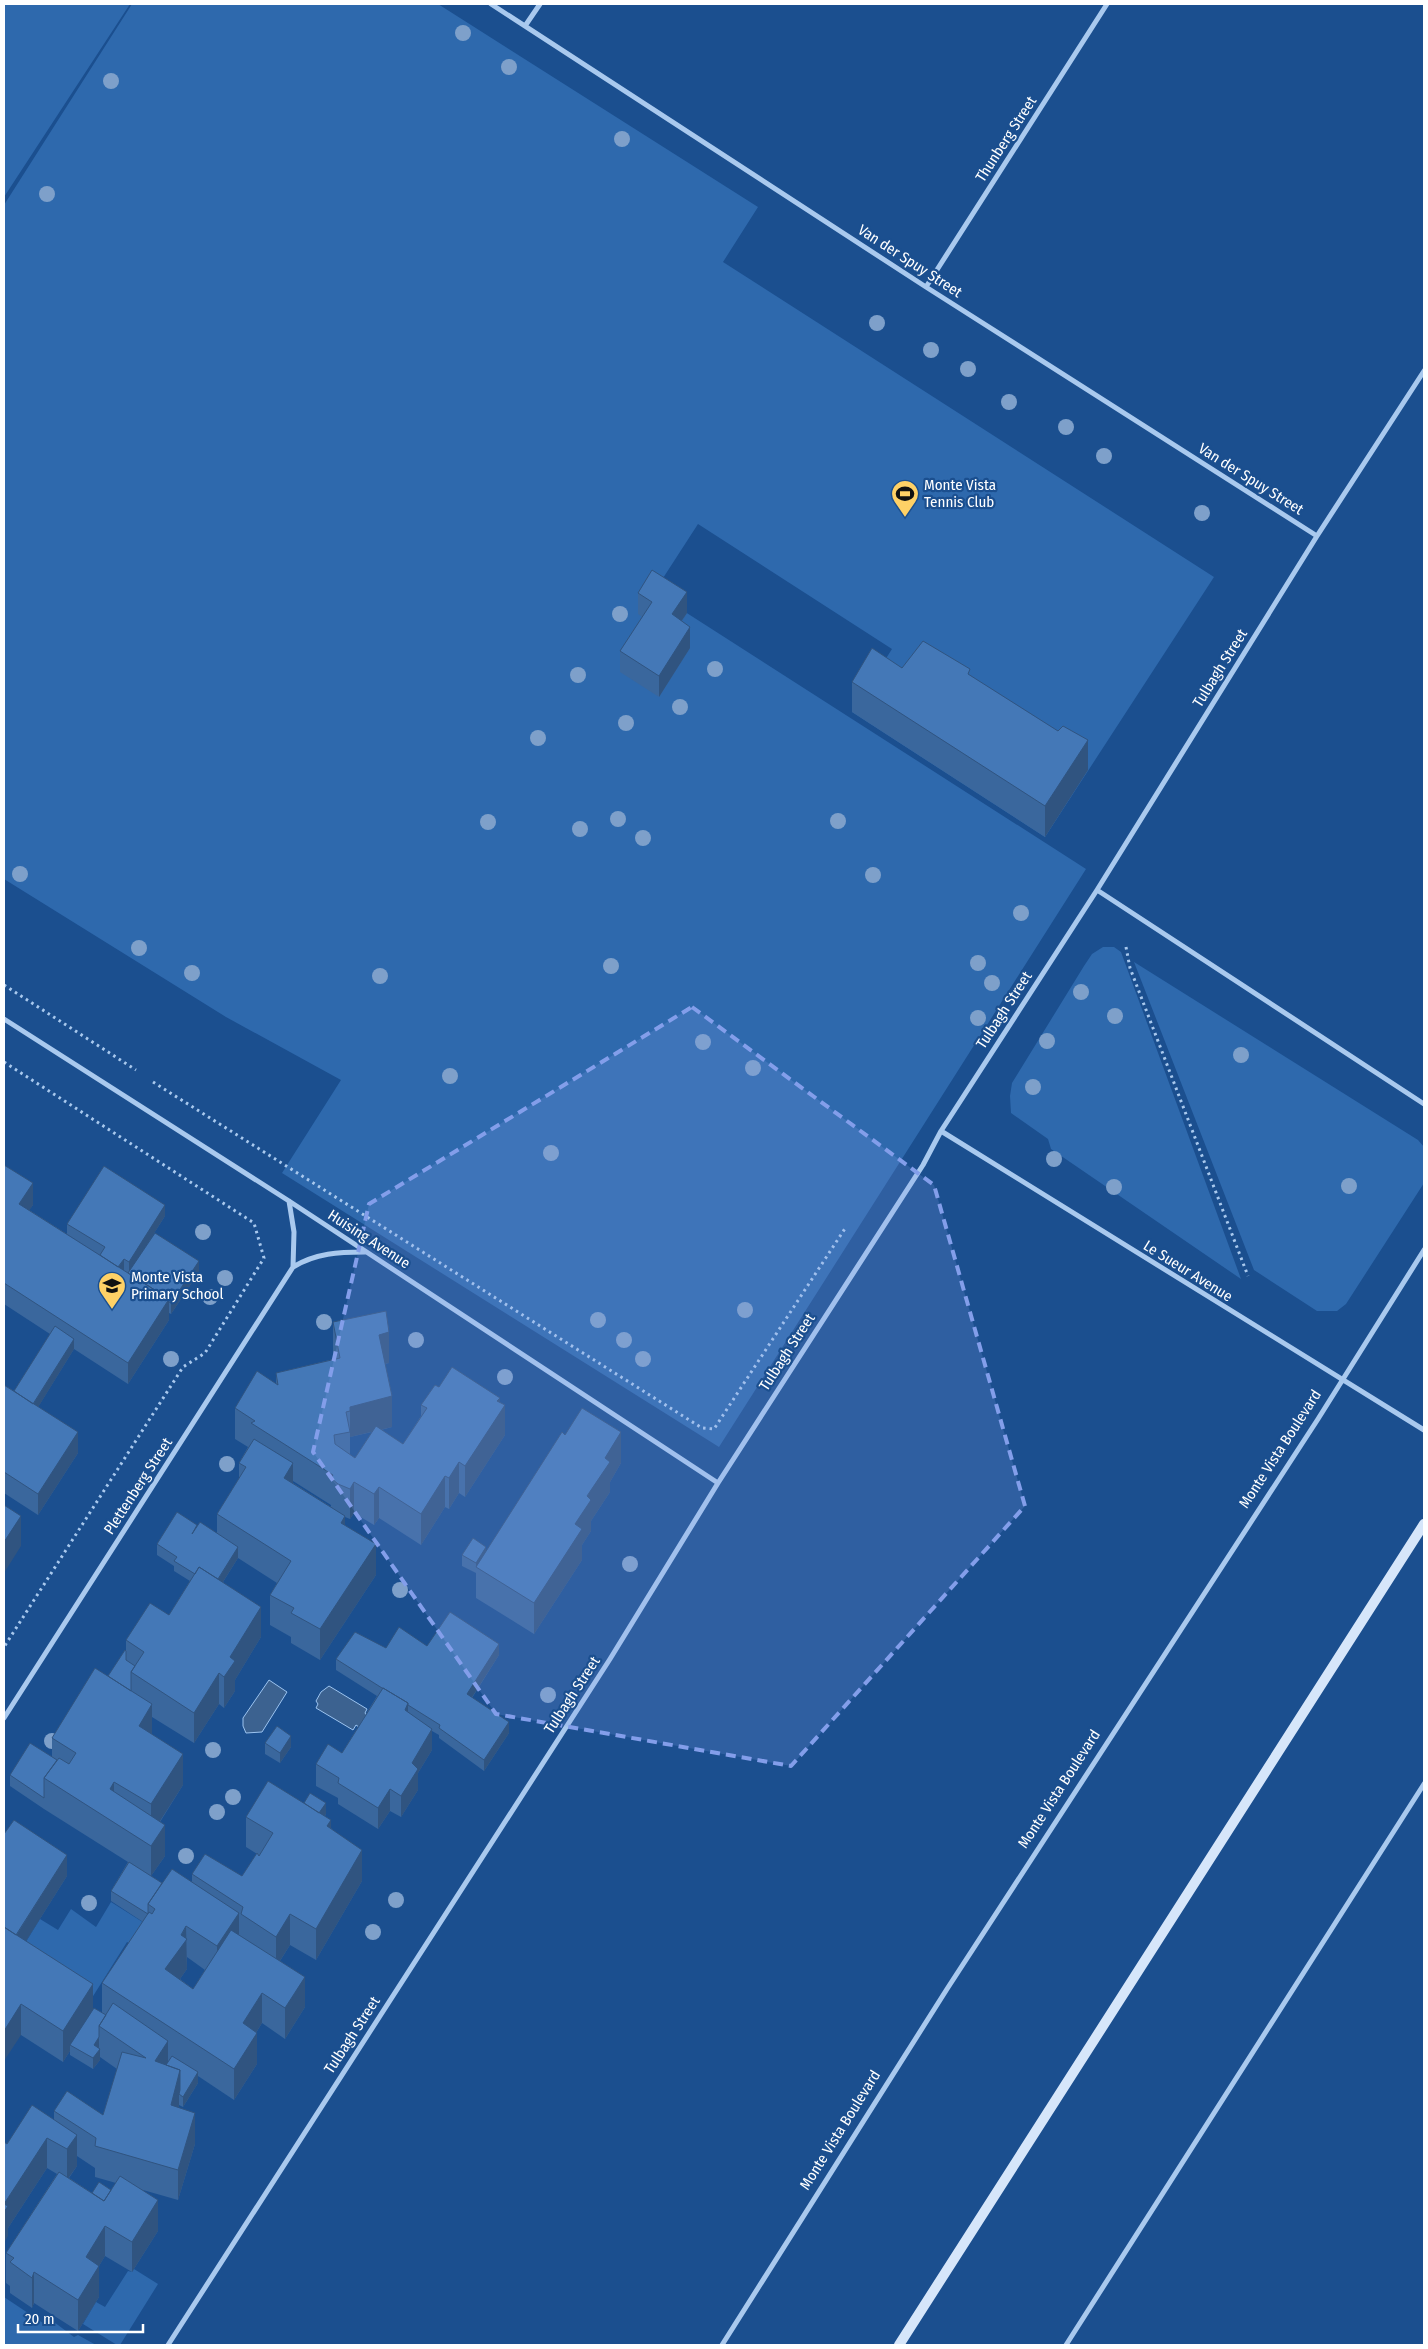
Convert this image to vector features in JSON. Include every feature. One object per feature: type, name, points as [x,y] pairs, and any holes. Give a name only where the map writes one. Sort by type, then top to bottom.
[{"type":"main road","points":[[898,2345],[1424,1524]]},
{"type":"street","name":"Van der Spuy Street","points":[[491,4],[926,287],[1317,536]]},
{"type":"street","points":[[526,26],[540,4]]},
{"type":"street","name":"Thunberg Street","points":[[926,287],[1107,4]]},
{"type":"street","name":"Tulbagh Street","points":[[168,2345],[605,1667],[718,1483],[923,1165],[941,1131],[1097,890],[1317,536],[1424,370]]},
{"type":"street","points":[[1097,890],[1424,1104]]},
{"type":"street","name":"Huising Avenue","points":[[4,1019],[289,1201],[718,1483]]},
{"type":"street","name":"Le Sueur Avenue","points":[[941,1131],[1424,1430]]},
{"type":"street","points":[[289,1201],[294,1237],[293,1267]]},
{"type":"street","name":"Monte Vista Boulevard","points":[[722,2345],[946,1989],[1343,1381],[1424,1250]]},
{"type":"street","points":[[293,1267],[321,1254],[365,1252]]},
{"type":"street","name":"Plettenberg Street","points":[[4,1718],[293,1267]]},
{"type":"street","points":[[1066,2345],[1424,1784]]},
{"type":"path","points":[[1126,947],[1130,968],[1248,1276]]},
{"type":"path","points":[[4,985],[140,1073]]},
{"type":"path","points":[[4,1062],[254,1223],[264,1258],[204,1353],[182,1368],[4,1647]]},
{"type":"path","points":[[148,1078],[702,1428],[714,1429],[846,1227]]},
{"type":"highlighted area","points":[[692,1007],[934,1185],[1025,1506],[791,1766],[496,1714],[313,1452],[369,1204]]},
{"type":"shaded area","points":[[4,4],[130,4],[4,197]]},
{"type":"shaded area","points":[[132,4],[438,4],[758,207],[723,262],[1214,577],[1045,837],[852,712],[892,649],[698,524],[654,592],[1086,869],[719,1447],[282,1173],[341,1080],[226,1017],[4,879],[4,205]]},
{"type":"shaded area","points":[[1103,947],[1114,947],[1121,952],[1241,1279],[1051,1149],[1048,1139],[1011,1113],[1010,1096],[1012,1083],[1092,954]]},
{"type":"shaded area","points":[[1134,962],[1418,1140],[1424,1147],[1424,1183],[1346,1304],[1337,1311],[1317,1311],[1254,1270]]},
{"type":"shaded area","points":[[269,1680],[287,1692],[262,1732],[246,1733],[243,1726],[243,1718]]},
{"type":"shaded area","points":[[329,1686],[367,1709],[365,1713],[367,1716],[359,1727],[356,1725],[353,1730],[316,1708],[318,1704],[316,1701],[321,1692]]},
{"type":"shaded area","points":[[111,1902],[152,1928],[140,1948],[127,1942],[90,2001],[16,1958],[40,1919],[58,1930],[71,1909],[96,1927]]},
{"type":"shaded area","points":[[134,2269],[158,2284],[120,2345],[117,2345],[83,2324],[96,2302],[105,2307],[128,2271],[132,2272]]},
{"type":"shaded area","points":[[4,2297],[43,2323],[54,2322],[74,2337],[78,2335],[96,2345],[4,2345]]},
{"type":"building","points":[[652,570],[687,592],[672,614],[690,627],[659,676],[620,651],[652,602],[638,593]]},
{"type":"building","points":[[923,641],[970,669],[968,674],[1058,731],[1063,726],[1088,740],[1045,806],[852,682],[872,648],[902,668]]},
{"type":"building","name":"Monte Vista Primary School","points":[[4,1165],[33,1183],[19,1204],[169,1299],[128,1363],[4,1283]]},
{"type":"building","name":"Monte Vista Primary School","points":[[104,1166],[165,1205],[129,1262],[124,1259],[118,1267],[100,1255],[105,1247],[67,1224]]},
{"type":"building","name":"Monte Vista Primary School","points":[[155,1233],[199,1261],[171,1303],[169,1299],[128,1273]]},
{"type":"building","points":[[386,1311],[389,1332],[379,1335],[392,1396],[350,1407],[350,1411],[346,1412],[350,1432],[334,1435],[335,1444],[355,1458],[376,1426],[403,1444],[427,1408],[421,1405],[435,1385],[439,1387],[452,1367],[500,1398],[497,1401],[505,1405],[465,1466],[459,1462],[449,1478],[445,1476],[421,1514],[379,1487],[374,1494],[354,1482],[350,1489],[338,1484],[331,1478],[333,1475],[251,1423],[255,1421],[235,1408],[257,1371],[278,1385],[276,1373],[340,1358],[333,1322]]},
{"type":"building","points":[[55,1326],[74,1339],[33,1404],[14,1391]]},
{"type":"building","points":[[4,1385],[78,1432],[38,1494],[4,1472]]},
{"type":"building","points":[[582,1408],[621,1432],[605,1458],[610,1462],[587,1496],[591,1500],[575,1524],[582,1529],[534,1603],[476,1567],[562,1432],[565,1435]]},
{"type":"building","points":[[254,1439],[293,1463],[284,1478],[345,1516],[341,1523],[376,1544],[320,1629],[291,1613],[294,1608],[270,1595],[291,1561],[217,1514],[246,1467],[239,1463]]},
{"type":"building","points":[[4,1505],[21,1516],[4,1542]]},
{"type":"building","points":[[177,1512],[197,1525],[192,1534],[200,1522],[238,1547],[218,1579],[199,1567],[195,1574],[174,1561],[177,1557],[157,1544]]},
{"type":"building","points":[[473,1538],[486,1547],[476,1563],[462,1555]]},
{"type":"building","points":[[199,1567],[261,1607],[230,1657],[235,1661],[224,1677],[219,1673],[194,1713],[131,1672],[144,1652],[126,1640],[150,1603],[169,1615]]},
{"type":"building","points":[[450,1612],[499,1644],[467,1694],[509,1722],[484,1760],[439,1728],[440,1725],[408,1705],[408,1703],[336,1659],[355,1632],[386,1648],[399,1627],[427,1646]]},
{"type":"building","points":[[125,1650],[126,1660],[135,1666],[131,1672],[131,1691],[108,1676]]},
{"type":"building","points":[[95,1668],[152,1704],[139,1726],[183,1754],[151,1804],[114,1782],[110,1789],[165,1825],[151,1846],[44,1778],[59,1758],[69,1764],[76,1753],[52,1738]]},
{"type":"building","points":[[383,1688],[408,1703],[405,1710],[432,1729],[412,1763],[418,1769],[401,1796],[390,1789],[378,1808],[338,1783],[339,1778],[316,1764],[328,1744],[342,1753]]},
{"type":"building","points":[[277,1726],[291,1736],[280,1753],[265,1743]]},
{"type":"building","points":[[30,1743],[57,1760],[44,1778],[44,1798],[10,1775]]},
{"type":"building","points":[[268,1781],[331,1820],[327,1826],[362,1850],[316,1929],[290,1914],[276,1937],[241,1914],[243,1907],[192,1874],[205,1854],[242,1876],[257,1853],[259,1856],[273,1833],[246,1817]]},
{"type":"building","points":[[310,1793],[326,1803],[319,1813],[304,1803]]},
{"type":"building","points":[[14,1820],[67,1855],[16,1935],[4,1927],[4,1834]]},
{"type":"building","points":[[129,1862],[162,1883],[148,1904],[148,1914],[111,1891]]},
{"type":"building","points":[[172,1869],[239,1913],[217,1946],[186,1926],[181,1935],[187,1939],[165,1969],[193,1989],[231,1930],[305,1977],[285,2008],[262,1993],[243,2023],[257,2033],[234,2069],[102,1983],[149,1912],[152,1914],[155,1909],[148,1904]]},
{"type":"building","points":[[4,1927],[93,1984],[63,2031],[21,2004],[4,2031]]},
{"type":"building","points":[[113,2003],[168,2041],[155,2061],[180,2070],[171,2105],[195,2113],[178,2170],[95,2146],[96,2138],[54,2111],[67,2091],[103,2115],[122,2052],[146,2058],[99,2026]]},
{"type":"building","points":[[94,2008],[106,2015],[99,2026],[99,2037],[94,2045],[100,2049],[93,2058],[70,2045]]},
{"type":"building","points":[[172,2056],[198,2072],[183,2097],[179,2094],[180,2070],[166,2065]]},
{"type":"building","points":[[32,2105],[77,2135],[67,2149],[47,2138],[4,2204],[4,2142],[7,2144]]},
{"type":"building","points":[[59,2172],[104,2201],[120,2176],[158,2200],[132,2242],[105,2226],[86,2257],[99,2266],[78,2300],[34,2272],[32,2278],[10,2262],[14,2258],[6,2253]]},
{"type":"building","points":[[99,2182],[111,2190],[104,2201],[92,2193]]},
{"type":"building","points":[[4,2204],[8,2206],[4,2212]]},
{"type":"place","name":"Monte Vista Tennis Club","points":[[905,518]]},
{"type":"place","name":"Monte Vista Primary School","points":[[112,1310]]}]
